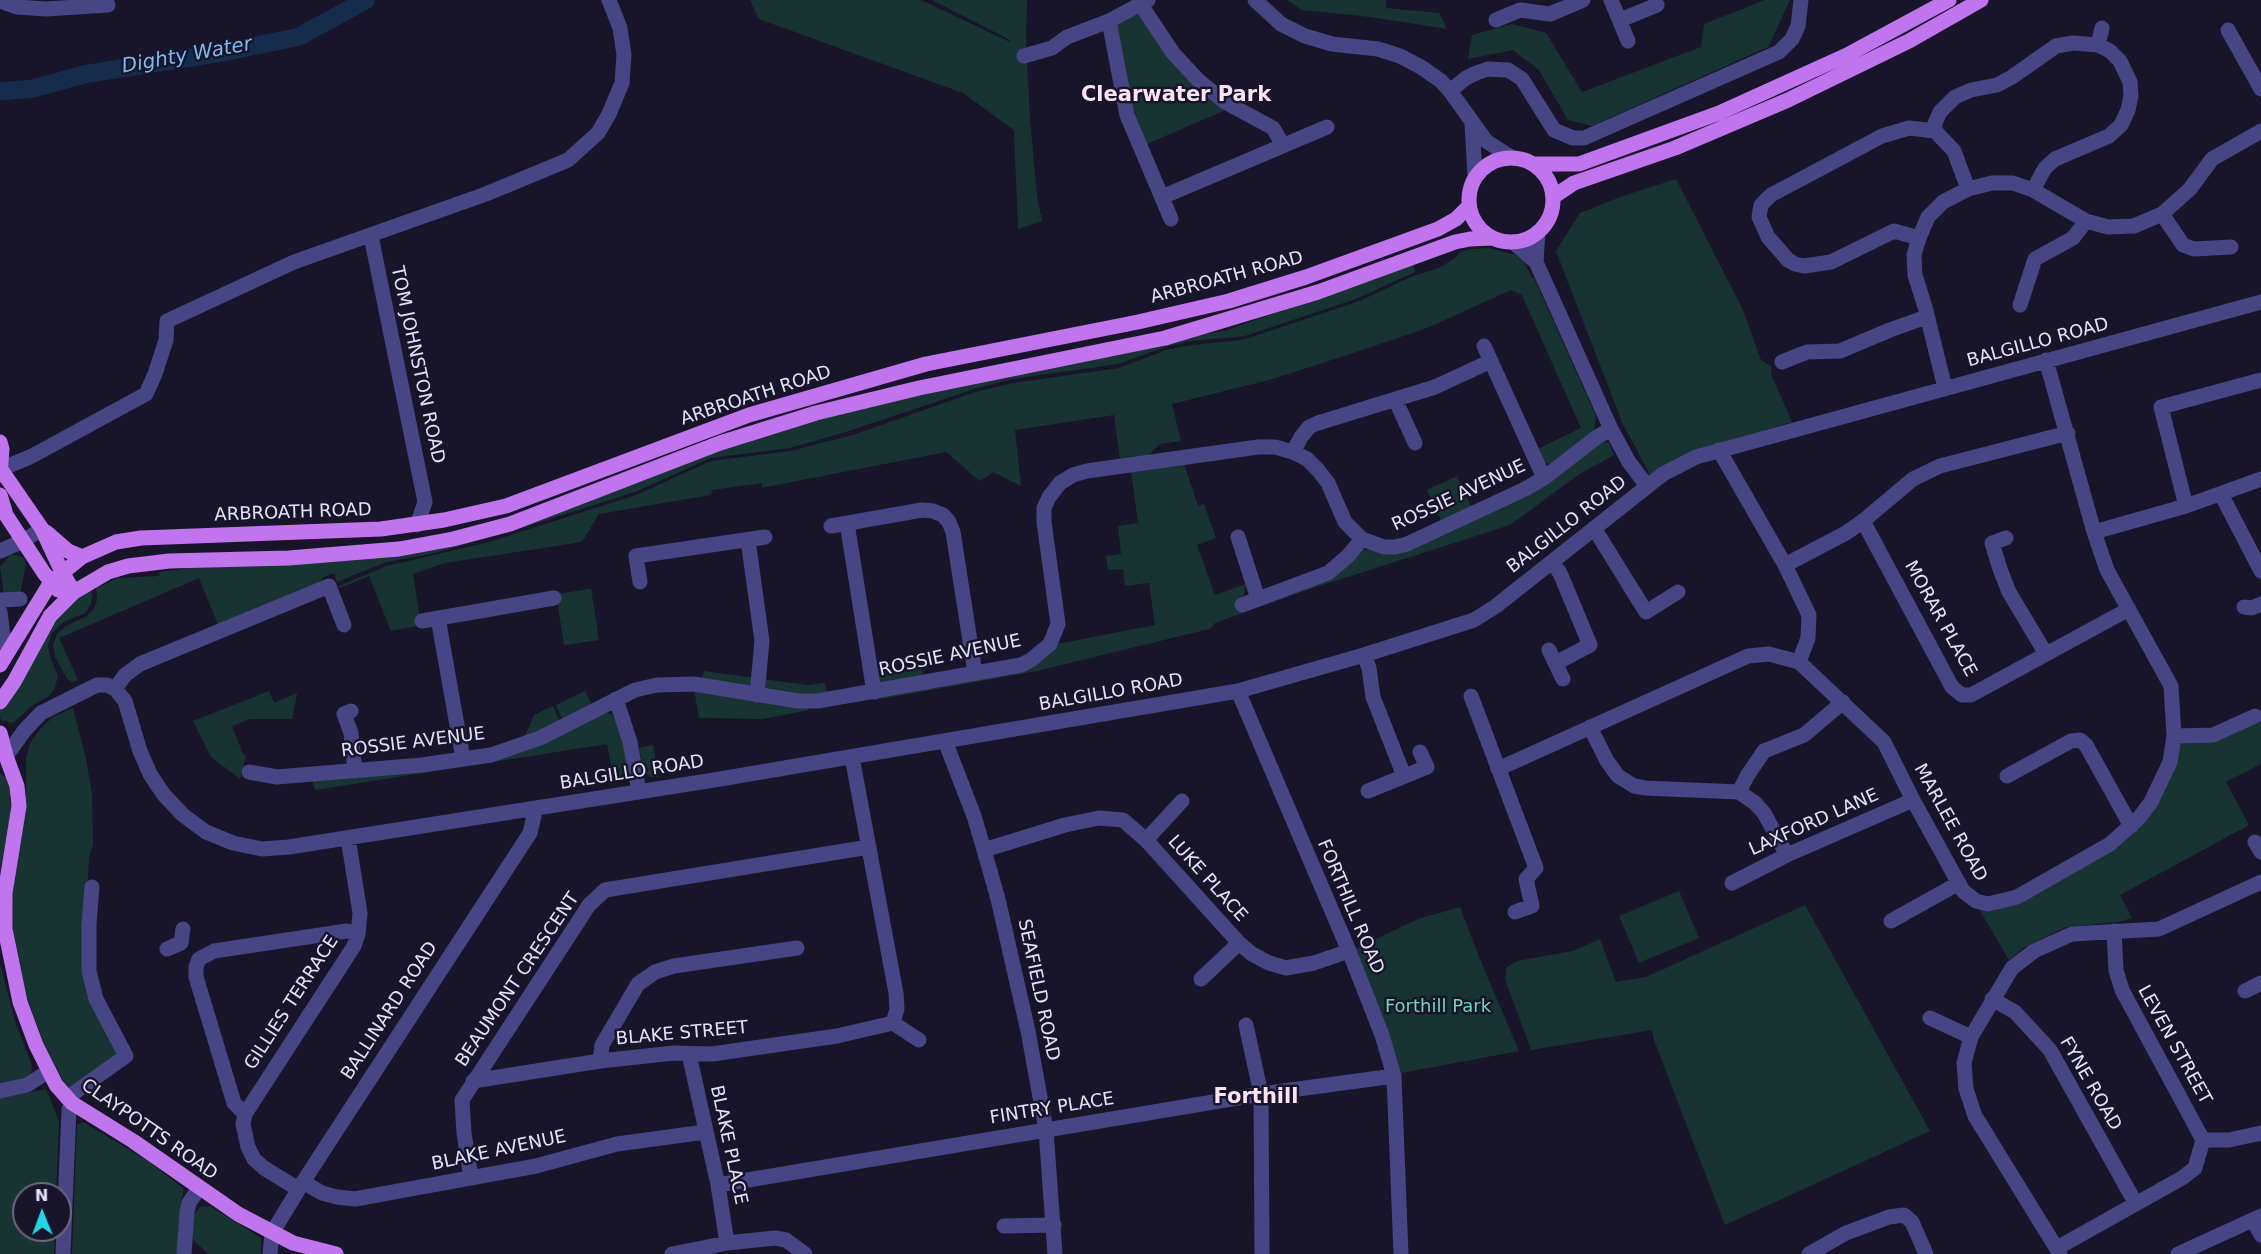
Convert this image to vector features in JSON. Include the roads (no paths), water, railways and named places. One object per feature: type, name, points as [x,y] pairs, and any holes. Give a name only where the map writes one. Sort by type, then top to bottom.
[{"type":"main road","points":[[1534,164],[1547,178],[1553,197],[1552,210],[1546,222],[1538,232],[1526,239],[1514,242],[1493,238],[1477,225],[1469,206],[1468,195],[1476,176],[1491,162],[1511,157],[1534,164],[1580,164],[1719,113],[1847,55],[1949,0]]},
{"type":"main road","points":[[1553,197],[1574,183],[1675,148],[1788,100],[1900,46],[1982,0]]},
{"type":"main road","name":"ARBROATH ROAD","points":[[0,702],[14,682],[64,585],[82,556],[116,542],[141,538],[381,529],[417,525],[506,506],[749,415],[926,364],[1138,322],[1229,301],[1306,277],[1438,229],[1456,219],[1469,206]]},
{"type":"main road","name":"ARBROATH ROAD","points":[[0,665],[64,585],[99,566],[124,559],[140,558],[168,561],[288,558],[399,549],[453,540],[510,524],[720,442],[816,413],[919,388],[1165,338],[1318,292],[1455,242],[1493,238]]},
{"type":"main road","points":[[0,442],[2,449],[0,475]]},
{"type":"main road","points":[[0,469],[42,529],[64,585]]},
{"type":"main road","points":[[0,495],[6,515],[23,542],[64,585]]},
{"type":"main road","points":[[42,529],[68,551],[82,556]]},
{"type":"main road","name":"CLAYPOTTS ROAD","points":[[0,733],[2,754],[16,786],[19,806],[3,893],[6,929],[18,993],[36,1045],[49,1071],[70,1101],[133,1141],[238,1214],[293,1243],[336,1254]]},
{"type":"street","points":[[0,469],[32,456],[146,393],[166,340],[167,321],[294,262],[496,190],[568,160],[598,133],[622,83],[624,55],[621,28],[609,0]]},
{"type":"street","points":[[1254,0],[1270,15],[1292,30],[1325,42],[1378,49],[1400,56],[1430,73],[1450,91],[1486,141],[1511,157]]},
{"type":"street","points":[[1496,20],[1520,10],[1550,14],[1583,0]]},
{"type":"street","points":[[1611,0],[1628,41]]},
{"type":"street","points":[[1450,91],[1476,73],[1488,69],[1508,70],[1522,79],[1554,130],[1573,138],[1584,138],[1779,52],[1792,39],[1798,26],[1801,0]]},
{"type":"street","points":[[0,1],[17,7],[46,9],[108,5]]},
{"type":"street","points":[[1024,56],[1052,48],[1067,37],[1109,21],[1145,2],[1173,53],[1186,68],[1225,102],[1273,128],[1283,145]]},
{"type":"street","points":[[1620,20],[1657,5]]},
{"type":"street","points":[[1109,21],[1125,108],[1171,219]]},
{"type":"street","points":[[2098,45],[2102,28]]},
{"type":"street","points":[[2228,30],[2257,71],[2261,88]]},
{"type":"street","points":[[1968,189],[1954,151],[1935,130],[1935,123],[1940,112],[1955,96],[1997,85],[2056,46],[2073,43],[2098,45],[2110,51],[2120,61],[2130,82],[2131,96],[2121,126],[2109,136],[2055,159],[2045,168],[2033,190]]},
{"type":"street","points":[[1472,124],[1476,176]]},
{"type":"street","points":[[1162,197],[1327,128]]},
{"type":"street","points":[[1919,238],[1894,231],[1831,262],[1804,266],[1788,260],[1768,237],[1759,217],[1761,205],[1771,195],[1882,136],[1909,128],[1935,130]]},
{"type":"street","points":[[1945,388],[1915,275],[1914,255],[1928,217],[1943,202],[1968,189],[1992,183],[2013,183],[2033,190],[2086,221],[2108,227],[2134,226],[2162,214],[2190,189],[2212,159],[2261,131]]},
{"type":"street","points":[[2162,214],[2183,245],[2194,249],[2231,247]]},
{"type":"street","points":[[2020,305],[2035,258],[2073,238],[2086,221]]},
{"type":"street","points":[[1536,262],[1538,232]]},
{"type":"street","name":"TOM JOHNSTON ROAD","points":[[371,236],[425,502]]},
{"type":"street","points":[[1514,242],[1536,262],[1611,429],[1629,462],[1647,486]]},
{"type":"street","name":"BALGILLO ROAD","points":[[115,689],[125,700],[140,751],[150,774],[164,795],[183,815],[207,831],[233,843],[262,849],[289,847],[639,792],[1238,691],[1364,655],[1474,620],[1496,606],[1647,486],[1680,464],[1719,450],[2261,302]]},
{"type":"street","points":[[1782,362],[1807,352],[1840,351],[1926,317]]},
{"type":"street","points":[[1484,346],[1544,478]]},
{"type":"street","name":"MARLEE ROAD","points":[[1498,769],[1748,656],[1769,654],[1799,662],[1884,742],[1959,883],[1968,896],[1980,903],[2002,902],[2034,888],[2110,844],[2131,826],[2151,802],[2170,762],[2174,736],[2171,686],[2107,570],[2094,532],[2046,360]]},
{"type":"street","points":[[1293,452],[1309,427],[1435,387],[1491,361]]},
{"type":"street","points":[[2186,506],[2161,407],[2261,380]]},
{"type":"street","points":[[1395,399],[1415,443]]},
{"type":"street","name":"ROSSIE AVENUE","points":[[249,772],[277,777],[422,765],[491,755],[530,742],[635,690],[657,685],[694,684],[798,701],[818,701],[1021,665],[1042,653],[1054,637],[1058,624],[1044,508],[1060,483],[1073,475],[1087,471],[1258,447],[1275,447],[1307,459],[1328,483],[1345,522],[1362,539],[1384,547],[1407,544],[1525,489],[1544,478],[1597,437],[1611,429]]},
{"type":"street","points":[[1785,565],[1846,533],[1913,479],[1940,466],[2068,433]]},
{"type":"street","points":[[1719,450],[1785,565],[1809,615],[1808,639],[1799,662]]},
{"type":"street","points":[[2094,532],[2186,506],[2261,479]]},
{"type":"street","points":[[2221,494],[2261,571]]},
{"type":"street","points":[[417,525],[425,502],[444,520]]},
{"type":"street","points":[[831,526],[922,510],[943,515],[950,522],[975,673]]},
{"type":"street","name":"MORAR PLACE","points":[[1863,521],[1952,687],[1962,695],[1971,695],[2129,609]]},
{"type":"street","points":[[847,523],[874,692]]},
{"type":"street","points":[[1594,528],[1646,612],[1678,592]]},
{"type":"street","points":[[0,551],[23,542],[42,529]]},
{"type":"street","points":[[640,582],[636,556],[765,537]]},
{"type":"street","points":[[1238,537],[1258,599]]},
{"type":"street","points":[[2006,538],[1992,543],[2000,569],[2009,592],[2046,654]]},
{"type":"street","points":[[1242,605],[1328,573],[1348,556],[1362,539]]},
{"type":"street","points":[[748,540],[762,641],[757,694]]},
{"type":"street","points":[[1552,562],[1560,573],[1590,645],[1552,657],[1563,679]]},
{"type":"street","points":[[2,754],[41,713],[54,705],[97,686],[115,689],[125,675],[140,664],[329,586],[344,625]]},
{"type":"street","points":[[422,621],[537,607],[554,598]]},
{"type":"street","points":[[0,600],[20,599]]},
{"type":"street","points":[[2244,607],[2252,608],[2261,603]]},
{"type":"street","points":[[0,612],[3,636],[0,647]]},
{"type":"street","points":[[438,618],[463,759]]},
{"type":"street","points":[[1364,655],[1369,668],[1373,697],[1404,776]]},
{"type":"street","name":"FORTHILL ROAD","points":[[1238,691],[1349,951],[1382,1035],[1394,1076],[1401,1254]]},
{"type":"street","points":[[1471,696],[1536,868],[1526,879],[1532,906],[1515,912]]},
{"type":"street","points":[[616,699],[630,742],[639,792]]},
{"type":"street","points":[[1739,792],[1764,752],[1804,735],[1843,702]]},
{"type":"street","points":[[351,711],[344,714],[351,733],[355,771]]},
{"type":"street","points":[[2174,736],[2213,735],[2255,716]]},
{"type":"street","points":[[1590,727],[1617,776],[1634,786],[1739,792],[1755,803],[1764,813],[1787,855]]},
{"type":"street","points":[[2007,776],[2071,741],[2080,740],[2086,745],[2131,826]]},
{"type":"street","name":"SEAFIELD ROAD","points":[[945,741],[974,816],[984,850],[998,899],[1028,1031],[1046,1130],[1055,1254]]},
{"type":"street","points":[[1368,791],[1427,767],[1420,752]]},
{"type":"street","points":[[852,757],[896,993],[897,1009],[893,1023],[919,1040]]},
{"type":"street","name":"LAXFORD LANE","points":[[1732,883],[1787,855],[1913,800]]},
{"type":"street","name":"LUKE PLACE","points":[[1146,840],[1182,801]]},
{"type":"street","name":"BALLINARD ROAD","points":[[272,1233],[300,1186],[530,833],[534,816],[533,809]]},
{"type":"street","name":"LUKE PLACE","points":[[984,850],[1065,825],[1099,818],[1123,820],[1146,840],[1239,943],[1269,963],[1286,968],[1314,963],[1349,951]]},
{"type":"street","name":"GILLIES TERRACE","points":[[245,1114],[354,946],[360,913],[348,838]]},
{"type":"street","name":"BEAUMONT CRESCENT","points":[[471,1178],[462,1100],[589,905],[605,891],[869,847]]},
{"type":"street","points":[[2261,882],[2159,929],[2072,934],[2023,957],[2012,968],[1992,999],[1971,1037],[1964,1063],[1966,1089],[1976,1116],[2058,1251],[2182,1178],[2195,1168],[2204,1140],[2229,1140],[2261,1133]]},
{"type":"street","points":[[1891,921],[1959,883]]},
{"type":"street","points":[[63,1254],[70,1101],[126,1056],[96,999],[89,971],[92,887]]},
{"type":"street","points":[[199,959],[214,951],[347,931],[358,934]]},
{"type":"street","name":"LEVEN STREET","points":[[2114,931],[2116,970],[2122,990],[2204,1140]]},
{"type":"street","points":[[177,940],[199,959]]},
{"type":"street","name":"LUKE PLACE","points":[[1201,979],[1239,943]]},
{"type":"street","points":[[600,1061],[603,1045],[638,984],[655,972],[674,966],[797,948]]},
{"type":"street","points":[[199,959],[196,977],[234,1103],[245,1114]]},
{"type":"street","points":[[2245,991],[2261,983]]},
{"type":"street","name":"FYNE ROAD","points":[[1992,999],[2015,1011],[2050,1050],[2136,1204]]},
{"type":"street","points":[[1930,1018],[1971,1037]]},
{"type":"street","name":"BLAKE STREET","points":[[473,1081],[600,1061],[674,1053],[712,1054],[837,1036],[893,1023]]},
{"type":"street","points":[[1246,1025],[1261,1094],[1262,1254]]},
{"type":"street","name":"BLAKE PLACE","points":[[689,1054],[718,1185],[727,1243]]},
{"type":"street","points":[[0,1091],[27,1085],[49,1071]]},
{"type":"street","name":"FINTRY PLACE","points":[[718,1185],[1261,1094],[1394,1076]]},
{"type":"street","name":"BLAKE AVENUE","points":[[245,1114],[244,1135],[254,1159],[264,1168],[300,1186],[337,1197],[355,1198],[536,1166],[617,1144],[705,1132]]},
{"type":"street","points":[[184,1254],[189,1203],[199,1188]]},
{"type":"street","points":[[1809,1254],[1846,1233],[1889,1216],[1904,1215],[1912,1222],[1926,1254]]},
{"type":"street","points":[[2178,1254],[2257,1218],[2261,1236]]},
{"type":"street","points":[[1004,1226],[1054,1225]]},
{"type":"street","points":[[270,1254],[272,1233]]},
{"type":"street","points":[[672,1254],[727,1243],[775,1238],[786,1240],[805,1254]]},
{"type":"waterway","name":"Dighty Water","points":[[0,91],[31,89],[86,74],[225,52],[298,37],[366,0]]},
{"type":"district","name":"Clearwater Park","points":[[1176,96]]},
{"type":"district","name":"Forthill","points":[[1256,1098]]},
{"type":"park label","name":"Forthill Park","points":[[1438,1007]]}]
